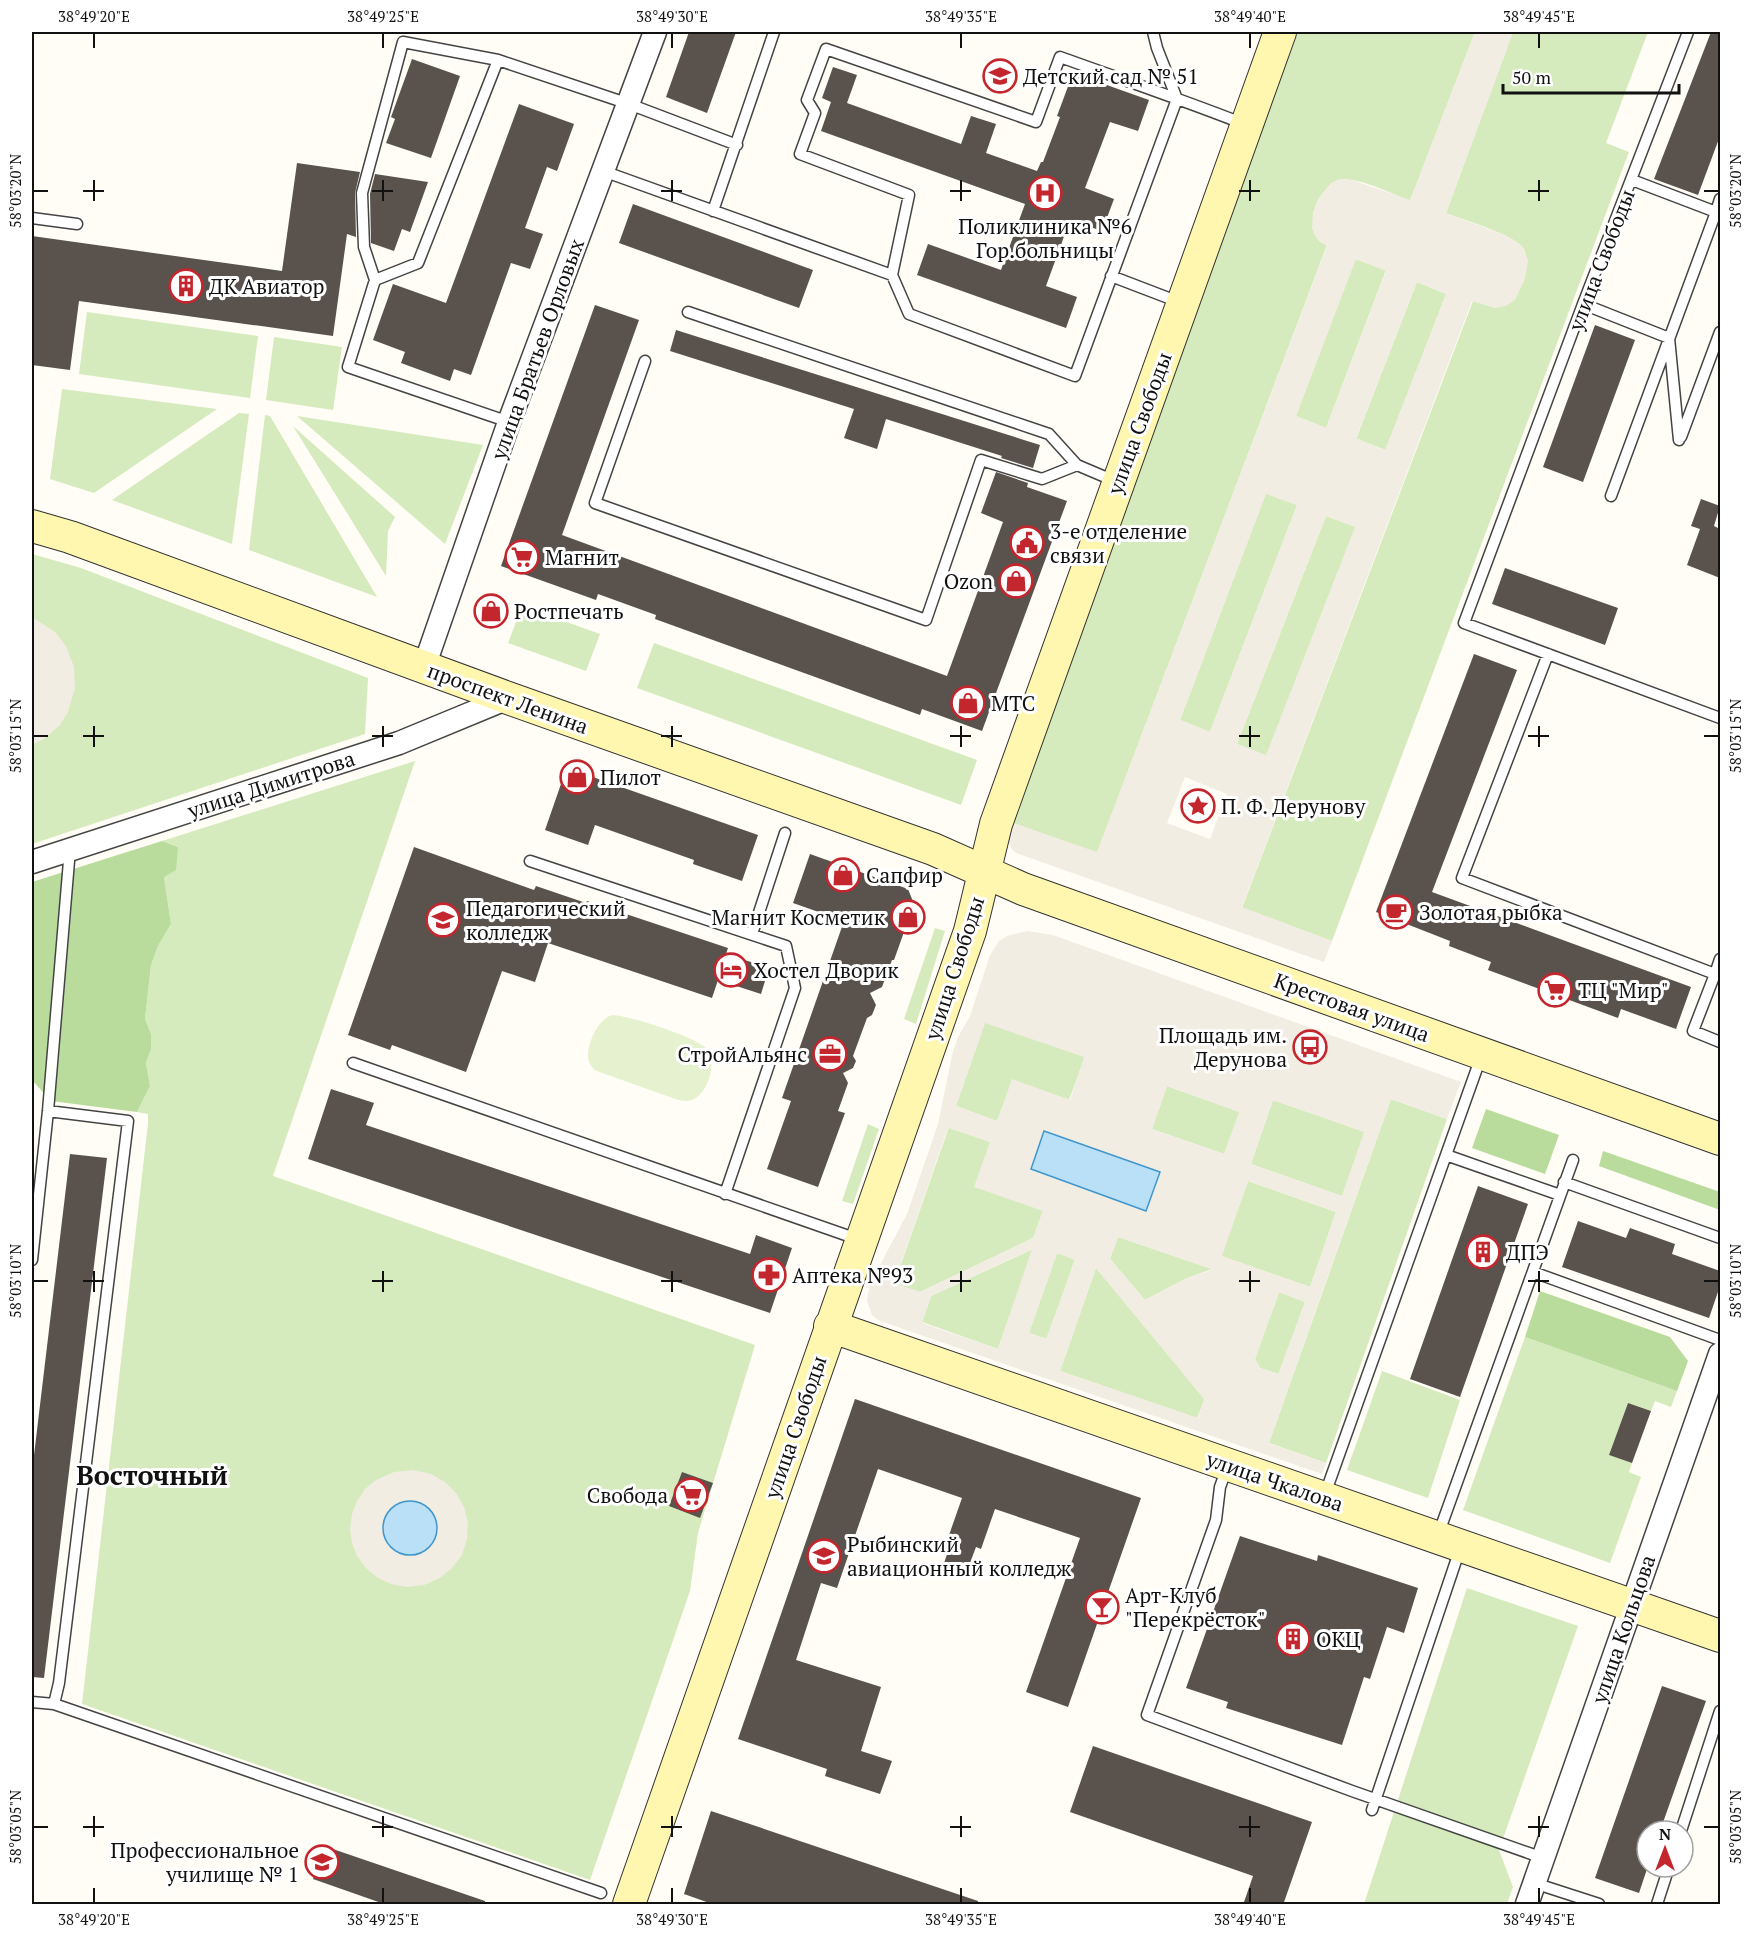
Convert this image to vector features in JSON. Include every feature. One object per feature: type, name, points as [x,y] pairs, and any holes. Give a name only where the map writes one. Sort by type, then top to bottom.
[{"type":"street","name":"улица Братьев Орловых","points":[[423,667],[509,422],[655,32]]},
{"type":"street","name":"улица Свободы","points":[[629,1905],[970,931],[996,824],[1280,32]]},
{"type":"street","name":"проспект Ленина","points":[[32,526],[70,537],[508,698],[933,849],[984,871]]},
{"type":"street","name":"улица Димитрова","points":[[32,862],[399,743],[508,698]]},
{"type":"street","name":"Крестовая улица","points":[[984,871],[1023,889],[1720,1139]]},
{"type":"street","name":"улица Чкалова","points":[[830,1326],[1720,1636]]},
{"type":"street","name":"улица Кольцова","points":[[1527,1905],[1719,1364]]},
{"type":"lane","points":[[713,211],[774,32]]},
{"type":"lane","points":[[1152,32],[1177,99],[1075,376],[909,314],[892,276],[909,195],[800,154],[815,113],[807,100],[826,49],[1036,122],[1060,57],[1177,99],[1247,125]]},
{"type":"lane","name":"улица Свободы","points":[[1548,654],[1464,623],[1688,32]]},
{"type":"lane","points":[[509,422],[348,367],[375,280],[364,247],[362,193],[403,42],[498,60],[629,104],[736,145]]},
{"type":"lane","points":[[375,280],[418,263],[498,60]]},
{"type":"lane","points":[[603,171],[892,276]]},
{"type":"lane","points":[[1632,180],[1718,213]]},
{"type":"lane","points":[[1611,496],[1718,213],[1720,199]]},
{"type":"lane","points":[[32,218],[77,224]]},
{"type":"lane","points":[[1111,276],[1182,303]]},
{"type":"lane","points":[[1583,304],[1669,338]]},
{"type":"lane","points":[[688,312],[1049,434],[1077,465],[1117,482]]},
{"type":"lane","points":[[1669,338],[1680,440],[1720,332]]},
{"type":"lane","points":[[645,362],[595,503],[926,620],[981,460],[1042,479],[1077,465]]},
{"type":"lane","points":[[1715,974],[1462,879],[1548,654],[1720,718]]},
{"type":"lane","points":[[752,934],[785,833]]},
{"type":"lane","points":[[32,1260],[48,1111],[70,849]]},
{"type":"lane","points":[[530,861],[786,946],[795,988],[725,1194]]},
{"type":"lane","points":[[1720,959],[1693,1031],[1720,1042]]},
{"type":"lane","points":[[1323,1498],[1482,1054]]},
{"type":"lane","points":[[353,1063],[860,1240]]},
{"type":"lane","points":[[48,1111],[128,1121],[61,1672],[54,1704]]},
{"type":"lane","points":[[1446,1155],[1560,1195]]},
{"type":"lane","points":[[1374,1804],[1449,1541],[1533,1272],[1572,1160]]},
{"type":"lane","points":[[1564,1182],[1720,1238]]},
{"type":"lane","points":[[1533,1272],[1720,1340]]},
{"type":"lane","points":[[1228,1465],[1220,1487],[1216,1520],[1147,1715],[1374,1804],[1543,1858]]},
{"type":"lane","points":[[32,1702],[54,1704],[601,1893]]},
{"type":"lane","points":[[1685,1819],[1720,1711]]},
{"type":"lane","points":[[1657,1905],[1665,1879]]},
{"type":"lane","points":[[1534,1883],[1599,1905]]},
{"type":"green space","points":[[1292,32],[1475,32],[1410,201],[1374,186],[1345,179],[1332,183],[1316,204],[1314,215],[1319,241],[1327,245],[1097,853],[1013,823]]},
{"type":"green space","points":[[1513,32],[1648,32],[1606,143],[1629,152],[1332,941],[1242,908],[1473,301],[1496,308],[1518,291],[1523,281],[1525,251],[1521,245],[1502,234],[1446,213]]},
{"type":"green space","points":[[1355,259],[1386,270],[1326,428],[1296,416]]},
{"type":"green space","points":[[1417,282],[1446,294],[1386,450],[1356,439]]},
{"type":"green space","points":[[87,312],[258,336],[250,398],[79,374]]},
{"type":"green space","points":[[274,337],[342,347],[333,410],[266,400]]},
{"type":"green space","points":[[62,389],[217,409],[94,493],[50,479]]},
{"type":"green space","points":[[239,413],[249,414],[232,544],[112,500]]},
{"type":"green space","points":[[265,415],[270,416],[377,597],[249,550]]},
{"type":"green space","points":[[297,416],[483,445],[445,544]]},
{"type":"green space","points":[[293,426],[395,517],[388,531],[386,576]]},
{"type":"green space","points":[[1266,493],[1297,505],[1210,732],[1180,720]]},
{"type":"green space","points":[[1326,516],[1356,527],[1267,756],[1237,744]]},
{"type":"green space","points":[[32,554],[81,568],[368,678],[365,734],[32,844]]},
{"type":"green space","points":[[522,606],[600,634],[586,671],[508,643]]},
{"type":"green space","points":[[654,643],[977,760],[961,805],[637,688]]},
{"type":"green space","points":[[415,761],[273,1176],[755,1345],[698,1533],[690,1591],[590,1880],[82,1704],[148,1123],[148,1114],[137,1112],[150,1086],[146,1063],[151,1049],[151,1034],[145,1019],[151,965],[158,946],[171,924],[164,877],[178,847],[162,841]]},
{"type":"green space","points":[[162,841],[178,847],[176,870],[164,877],[171,924],[158,946],[151,965],[145,1019],[151,1034],[151,1049],[146,1063],[150,1086],[137,1112],[51,1101],[32,1080],[32,882]]},
{"type":"green space","points":[[935,928],[945,931],[916,1024],[904,1019]]},
{"type":"green space","points":[[612,1015],[661,1027],[701,1044],[707,1049],[710,1054],[711,1068],[708,1082],[701,1094],[692,1100],[678,1100],[594,1070],[588,1058],[588,1051],[598,1026]]},
{"type":"green space","points":[[985,1022],[1085,1057],[1069,1100],[1013,1080],[997,1121],[956,1106]]},
{"type":"green space","points":[[1167,1086],[1240,1112],[1224,1154],[1152,1129]]},
{"type":"green space","points":[[1391,1099],[1447,1119],[1326,1463],[1269,1443]]},
{"type":"green space","points":[[1273,1100],[1365,1132],[1342,1196],[1251,1164]]},
{"type":"green space","points":[[1486,1109],[1559,1135],[1545,1174],[1472,1148]]},
{"type":"green space","points":[[868,1124],[879,1129],[853,1204],[842,1201]]},
{"type":"green space","points":[[949,1127],[990,1142],[1043,1211],[1033,1238],[920,1292],[894,1284]]},
{"type":"green space","points":[[1603,1151],[1720,1192],[1720,1210],[1599,1166]]},
{"type":"green space","points":[[1248,1181],[1336,1212],[1310,1287],[1221,1256]]},
{"type":"green space","points":[[1118,1237],[1212,1269],[1185,1279],[1145,1300],[1110,1259]]},
{"type":"green space","points":[[1033,1249],[998,1349],[922,1322],[931,1296]]},
{"type":"green space","points":[[1057,1253],[1075,1259],[1047,1339],[1029,1333]]},
{"type":"green space","points":[[1096,1268],[1205,1399],[1197,1418],[1060,1371]]},
{"type":"green space","points":[[1540,1291],[1670,1337],[1688,1361],[1677,1391],[1525,1337]]},
{"type":"green space","points":[[1279,1292],[1305,1302],[1279,1374],[1260,1368],[1255,1359]]},
{"type":"green space","points":[[1525,1337],[1677,1391],[1671,1407],[1655,1401],[1651,1411],[1628,1403],[1609,1455],[1632,1463],[1629,1472],[1641,1477],[1610,1563],[1463,1510]]},
{"type":"green space","points":[[1382,1371],[1460,1400],[1428,1498],[1347,1470]]},
{"type":"green space","points":[[1467,1588],[1578,1626],[1499,1850],[1513,1887],[1507,1904],[1364,1904]]},
{"type":"shaded area","points":[[1475,32],[1513,32],[1446,213],[1507,236],[1521,246],[1528,261],[1525,279],[1515,300],[1506,306],[1496,308],[1472,301],[1242,907],[1332,941],[1324,962],[1016,853],[1009,842],[1010,831],[1013,823],[1097,852],[1327,246],[1319,241],[1312,228],[1313,212],[1321,195],[1331,183],[1340,179],[1352,180],[1410,200]],"holes":[[[1356,259],[1386,271],[1326,428],[1296,416]],[[1417,282],[1446,294],[1385,450],[1356,438]],[[1266,494],[1297,505],[1210,732],[1180,720]],[[1326,516],[1355,527],[1266,755],[1237,744]],[[1185,777],[1227,794],[1210,839],[1167,823]]]},
{"type":"shaded area","points":[[32,617],[55,632],[66,646],[74,667],[75,688],[68,712],[60,725],[44,739],[32,745]]},
{"type":"shaded area","points":[[1027,931],[1053,935],[1461,1082],[1447,1119],[1391,1099],[1319,1301],[1269,1443],[1326,1463],[1322,1474],[889,1324],[872,1315],[867,1301],[868,1293],[872,1280],[907,1214],[938,1124],[953,1051],[970,1016],[990,955],[999,941],[1007,936]],"holes":[[[985,1023],[1084,1057],[1070,1100],[1012,1079],[997,1121],[956,1106]],[[1167,1086],[1239,1112],[1224,1154],[1152,1129]],[[1273,1100],[1364,1132],[1342,1196],[1251,1164]],[[948,1128],[990,1142],[974,1187],[1043,1211],[1033,1238],[920,1292],[894,1283]],[[1248,1181],[1336,1212],[1310,1287],[1222,1256]],[[1118,1237],[1211,1269],[1185,1279],[1145,1300],[1110,1259]],[[1032,1249],[998,1349],[922,1323],[931,1296]],[[1057,1253],[1075,1260],[1046,1339],[1029,1333]],[[1096,1268],[1204,1399],[1198,1418],[1060,1371]],[[1279,1292],[1305,1302],[1278,1374],[1260,1368],[1255,1359]]]},
{"type":"shaded area","points":[[413,1470],[431,1474],[445,1482],[456,1493],[464,1507],[468,1523],[467,1539],[462,1555],[440,1578],[424,1585],[407,1587],[391,1584],[378,1578],[357,1556],[352,1543],[350,1529],[357,1501],[365,1489],[376,1480],[394,1472]],"holes":[[[417,1502],[432,1512],[436,1536],[432,1545],[425,1551],[407,1556],[390,1547],[383,1521],[393,1507]]]},
{"type":"water","points":[[1044,1131],[1160,1172],[1146,1211],[1031,1169]]},
{"type":"water","points":[[405,1501],[415,1501],[425,1505],[433,1513],[437,1528],[433,1543],[425,1551],[415,1555],[405,1555],[395,1551],[387,1543],[383,1533],[383,1523],[387,1513],[395,1505]]},
{"type":"building","points":[[689,32],[736,32],[707,113],[666,97]]},
{"type":"building","points":[[1711,32],[1720,32],[1720,136],[1698,195],[1654,179]]},
{"type":"building","points":[[412,59],[460,76],[431,158],[386,143],[395,119],[391,117]]},
{"type":"building","name":"Поликлиника №6 Гор.больницы","points":[[833,67],[857,75],[847,103],[961,144],[971,116],[996,124],[986,153],[1037,171],[1043,162],[1060,117],[1057,116],[1073,73],[1149,100],[1138,131],[1110,122],[1085,188],[1114,199],[1102,231],[1070,220],[1046,286],[1077,297],[1066,328],[917,275],[928,244],[1001,270],[1025,204],[821,131],[831,102],[822,98]]},
{"type":"building","points":[[519,104],[574,124],[557,171],[547,167],[525,228],[543,234],[530,269],[511,263],[471,375],[454,369],[450,381],[401,363],[405,352],[373,340],[393,284],[446,303]]},
{"type":"building","name":"ДК Авиатор","points":[[297,163],[360,172],[355,193],[356,237],[347,234],[333,336],[79,301],[70,370],[32,365],[32,236],[282,271]]},
{"type":"building","points":[[375,174],[428,182],[410,232],[402,229],[394,251],[371,243],[370,194]]},
{"type":"building","points":[[633,204],[813,270],[799,308],[619,243]]},
{"type":"building","points":[[595,305],[639,320],[562,535],[947,676],[1003,522],[981,513],[996,472],[1028,483],[1027,487],[1067,501],[982,731],[922,709],[920,715],[655,619],[656,615],[598,594],[596,600],[501,566]]},
{"type":"building","points":[[1595,325],[1635,340],[1583,482],[1543,467]]},
{"type":"building","points":[[676,330],[1040,445],[1033,468],[886,419],[877,449],[844,438],[854,409],[670,351]]},
{"type":"building","points":[[1701,499],[1720,506],[1714,526],[1720,529],[1720,578],[1687,565],[1700,529],[1691,526]]},
{"type":"building","points":[[1505,568],[1618,608],[1605,645],[1492,604]]},
{"type":"building","points":[[1474,654],[1517,670],[1432,892],[1691,987],[1676,1029],[1621,1009],[1618,1018],[1488,970],[1491,962],[1449,946],[1450,941],[1376,912]]},
{"type":"building","points":[[587,775],[758,835],[742,881],[693,864],[694,860],[595,825],[588,845],[545,830],[561,784],[567,786],[570,776],[585,781]]},
{"type":"building","name":"Педагогический колледж","points":[[414,847],[534,890],[536,886],[586,903],[587,901],[728,948],[726,954],[769,968],[761,994],[718,980],[712,998],[548,943],[535,982],[502,971],[466,1072],[392,1045],[390,1050],[348,1035]]},
{"type":"building","points":[[810,854],[908,889],[914,904],[882,987],[870,993],[876,1005],[872,1015],[867,1018],[853,1056],[856,1061],[853,1068],[843,1073],[848,1083],[838,1111],[845,1113],[818,1187],[767,1169],[791,1101],[782,1098],[844,921],[793,903]]},
{"type":"building","points":[[331,1089],[374,1103],[366,1125],[750,1254],[756,1235],[792,1248],[770,1313],[308,1159]]},
{"type":"building","points":[[70,1154],[107,1158],[44,1678],[32,1677],[32,1472]]},
{"type":"building","name":"ДПЭ","points":[[1478,1186],[1528,1204],[1460,1397],[1410,1379]]},
{"type":"building","points":[[1578,1221],[1626,1238],[1630,1228],[1675,1244],[1672,1254],[1720,1271],[1720,1286],[1709,1318],[1562,1267]]},
{"type":"building","name":"Рыбинский авиационный колледж","points":[[855,1399],[1141,1498],[1068,1707],[1026,1692],[1080,1538],[995,1509],[981,1549],[976,1547],[967,1571],[944,1563],[952,1540],[948,1538],[962,1498],[878,1469],[837,1588],[821,1583],[796,1660],[881,1687],[861,1751],[892,1761],[880,1794],[825,1776],[827,1769],[738,1739]]},
{"type":"building","points":[[1628,1403],[1651,1411],[1632,1463],[1609,1455]]},
{"type":"building","name":"Свобода","points":[[682,1472],[713,1483],[700,1518],[669,1506]]},
{"type":"building","name":"ОКЦ","points":[[1240,1536],[1317,1561],[1318,1555],[1418,1588],[1404,1633],[1387,1627],[1370,1679],[1364,1677],[1342,1745],[1226,1708],[1228,1702],[1186,1688]]},
{"type":"building","points":[[1662,1686],[1706,1701],[1664,1819],[1635,1819],[1635,1879],[1644,1879],[1639,1893],[1595,1878]]},
{"type":"building","points":[[1093,1746],[1312,1822],[1283,1905],[1243,1905],[1253,1876],[1070,1812]]},
{"type":"building","points":[[711,1811],[978,1901],[978,1905],[715,1905],[684,1894]]},
{"type":"building","points":[[324,1846],[485,1901],[485,1905],[387,1905],[313,1879]]},
{"type":"place","name":"Детский сад № 51","points":[[1000,76]]},
{"type":"place","name":"Поликлиника №6 Гор.больницы","points":[[1045,193]]},
{"type":"place","name":"ДК Авиатор","points":[[186,286]]},
{"type":"place","name":"3-е отделение связи","points":[[1027,543]]},
{"type":"place","name":"Магнит","points":[[522,557]]},
{"type":"place","name":"Ozon","points":[[1016,581]]},
{"type":"place","name":"Ростпечать","points":[[491,611]]},
{"type":"place","name":"МТС","points":[[968,703]]},
{"type":"place","name":"Пилот","points":[[577,777]]},
{"type":"place","name":"П. Ф. Дерунову","points":[[1198,806]]},
{"type":"place","name":"Сапфир","points":[[843,875]]},
{"type":"place","name":"Золотая рыбка","points":[[1396,912]]},
{"type":"place","name":"Магнит Косметик","points":[[908,917]]},
{"type":"place","name":"Педагогический колледж","points":[[443,920]]},
{"type":"place","name":"Хостел Дворик","points":[[731,970]]},
{"type":"place","name":"ТЦ \"Мир\"","points":[[1555,990]]},
{"type":"place","name":"Площадь им. Дерунова","points":[[1310,1047]]},
{"type":"place","name":"СтройАльянс","points":[[830,1054]]},
{"type":"place","name":"ДПЭ","points":[[1483,1252]]},
{"type":"place","name":"Аптека №93","points":[[769,1275]]},
{"type":"place","name":"Свобода","points":[[691,1495]]},
{"type":"place","name":"Рыбинский авиационный колледж","points":[[824,1556]]},
{"type":"place","name":"Арт-Клуб \"Перекрёсток\"","points":[[1102,1607]]},
{"type":"place","name":"ОКЦ","points":[[1293,1639]]},
{"type":"place","name":"Профессиональное училище № 1","points":[[322,1862]]},
{"type":"district","name":"Восточный","points":[[152,1475]]}]
